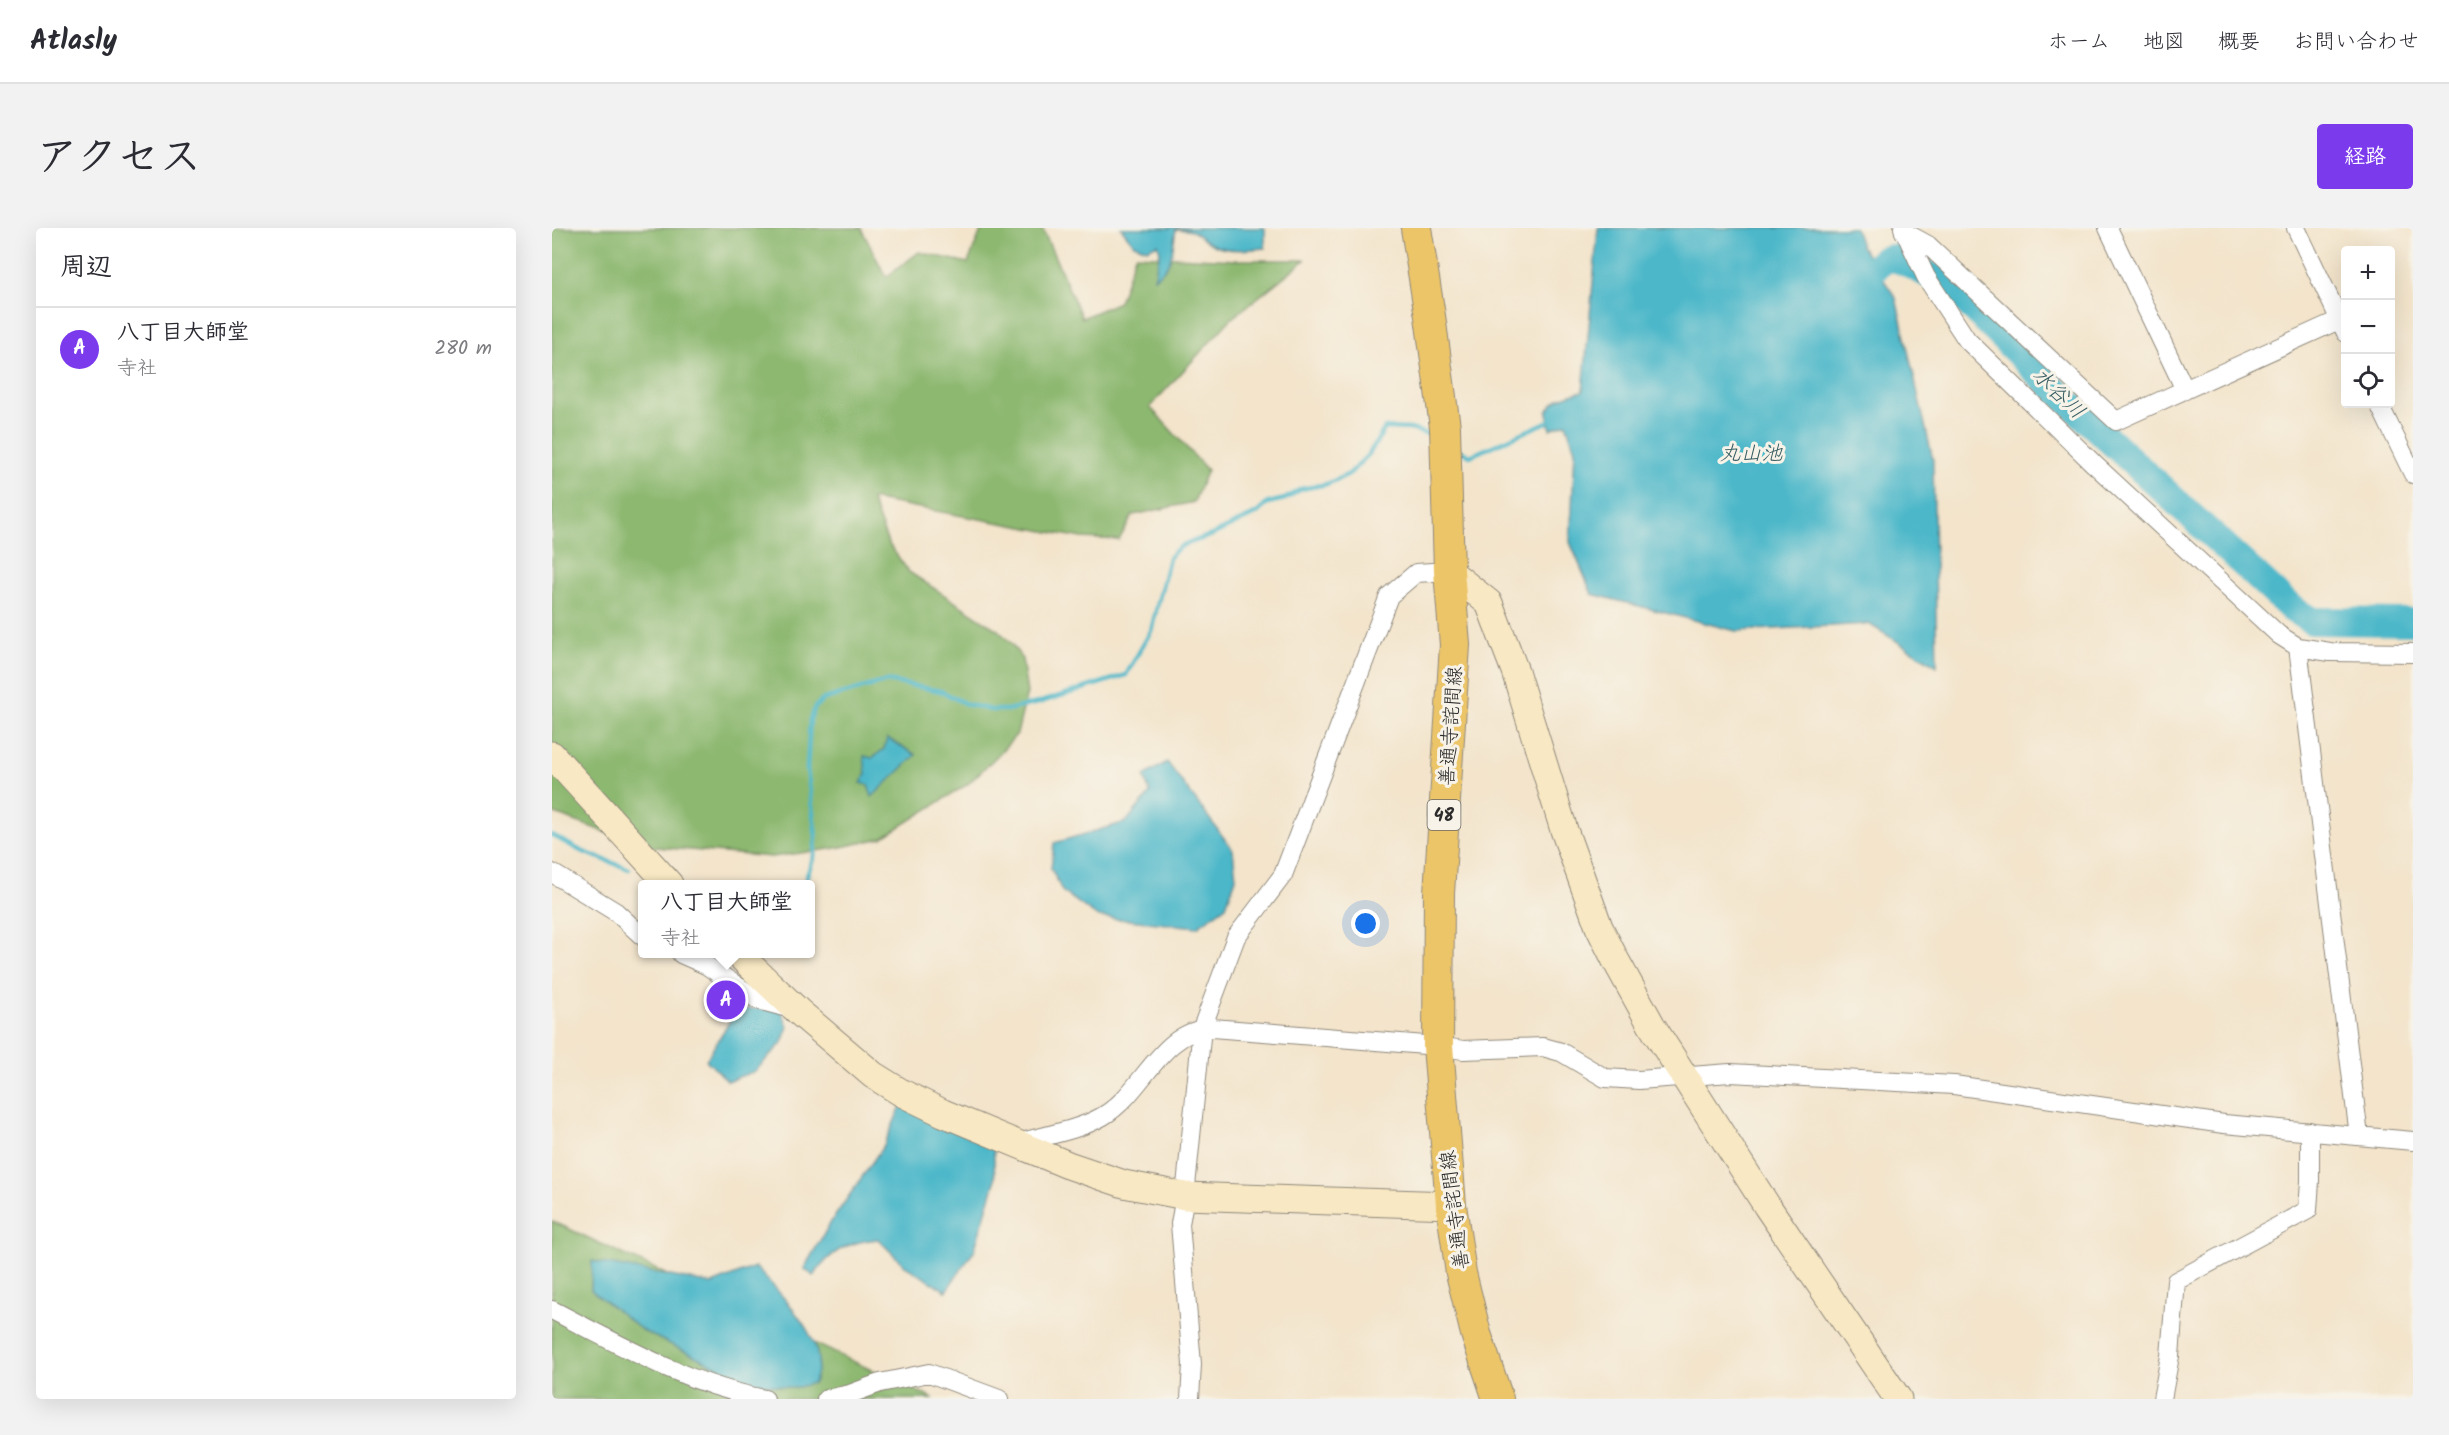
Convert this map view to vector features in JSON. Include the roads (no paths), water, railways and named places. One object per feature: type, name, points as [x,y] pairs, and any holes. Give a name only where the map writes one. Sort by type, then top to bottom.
[{"type":"main road","name":"善通寺詫間線","points":[[1416,228],[1445,427],[1449,571],[1455,645],[1439,893],[1438,1046],[1451,1205],[1464,1283],[1476,1334],[1498,1399]]},
{"type":"street","points":[[2108,228],[2185,390]]},
{"type":"street","points":[[2296,228],[2341,324]]},
{"type":"street","points":[[1904,230],[1928,245],[2116,421],[2185,390],[2341,326]]},
{"type":"street","points":[[1904,230],[1926,277],[1967,340],[2094,464],[2279,635],[2298,647],[2330,652],[2413,653]]},
{"type":"street","points":[[2382,408],[2406,438],[2413,474]]},
{"type":"street","points":[[1190,1399],[1192,1364],[1180,1224],[1185,1196],[1202,1028],[1236,937],[1283,875],[1389,596],[1416,573],[1449,571],[1490,603],[1515,671],[1564,830],[1599,927],[1652,1026],[1767,1206],[1898,1399]]},
{"type":"street","points":[[2298,647],[2359,1136]]},
{"type":"street","points":[[552,755],[664,880]]},
{"type":"street","points":[[552,873],[616,912],[638,932]]},
{"type":"street","points":[[690,958],[706,965],[758,999],[799,1012]]},
{"type":"street","points":[[742,958],[799,1012],[873,1075],[902,1094],[1068,1165],[1124,1184],[1185,1196],[1451,1205]]},
{"type":"street","points":[[1018,1143],[1082,1125],[1103,1116],[1121,1102],[1167,1049],[1185,1035],[1202,1028],[1438,1046],[1463,1050],[1543,1047],[1561,1052],[1605,1078],[1639,1080],[1730,1072],[1954,1085],[2224,1124],[2413,1141]]},
{"type":"street","points":[[2162,1399],[2170,1356],[2176,1281],[2307,1210],[2310,1181],[2310,1131]]},
{"type":"street","points":[[552,1310],[622,1346],[696,1379],[742,1395],[765,1399]]},
{"type":"street","points":[[826,1399],[850,1394],[880,1383],[929,1373],[999,1399]]},
{"type":"water","points":[[1121,228],[1265,228],[1265,248],[1244,250],[1221,248],[1209,243],[1193,231],[1176,229],[1169,263],[1154,278],[1160,252],[1158,244],[1147,249],[1134,244]]},
{"type":"water","name":"丸山池","points":[[1598,228],[1855,228],[1861,246],[1896,298],[1933,460],[1937,666],[1869,624],[1736,631],[1592,594],[1570,542],[1575,450],[1566,423],[1550,429],[1547,412],[1558,400],[1583,391]]},
{"type":"water","points":[[887,738],[916,755],[872,797],[868,785],[861,783],[866,774],[864,756],[872,758],[884,749]]},
{"type":"water","points":[[1167,762],[1233,850],[1236,878],[1226,906],[1197,927],[1098,917],[1062,891],[1051,868],[1054,843],[1126,822],[1150,793],[1144,776]]},
{"type":"water","points":[[775,1008],[782,1012],[788,1026],[782,1043],[755,1071],[728,1081],[706,1060],[737,1009]]},
{"type":"water","points":[[902,1104],[993,1138],[995,1182],[974,1251],[946,1291],[905,1266],[878,1239],[841,1249],[826,1260],[813,1276],[804,1268],[831,1222],[884,1145]]},
{"type":"water","points":[[592,1261],[712,1284],[755,1267],[793,1310],[810,1335],[818,1359],[814,1383],[795,1388],[749,1382],[643,1331],[591,1290]]},
{"type":"waterway","name":"水谷川","points":[[1849,292],[1884,260],[1893,258],[1952,287],[2053,388],[2292,609],[2312,621],[2413,622]]},
{"type":"waterway","points":[[1459,450],[1470,456],[1547,422]]},
{"type":"waterway","points":[[805,880],[814,856],[816,837],[807,769],[810,719],[815,707],[824,699],[887,681],[941,691],[966,704],[991,710],[1007,710],[1038,703],[1126,675],[1151,631],[1169,558],[1174,552],[1183,545],[1212,535],[1257,513],[1268,503],[1285,499],[1301,489],[1327,484],[1349,474],[1369,454],[1385,428],[1410,429],[1432,435]]},
{"type":"waterway","points":[[552,835],[581,851],[629,869]]},
{"type":"place","name":"八丁目大師堂","points":[[726,1000]]}]
